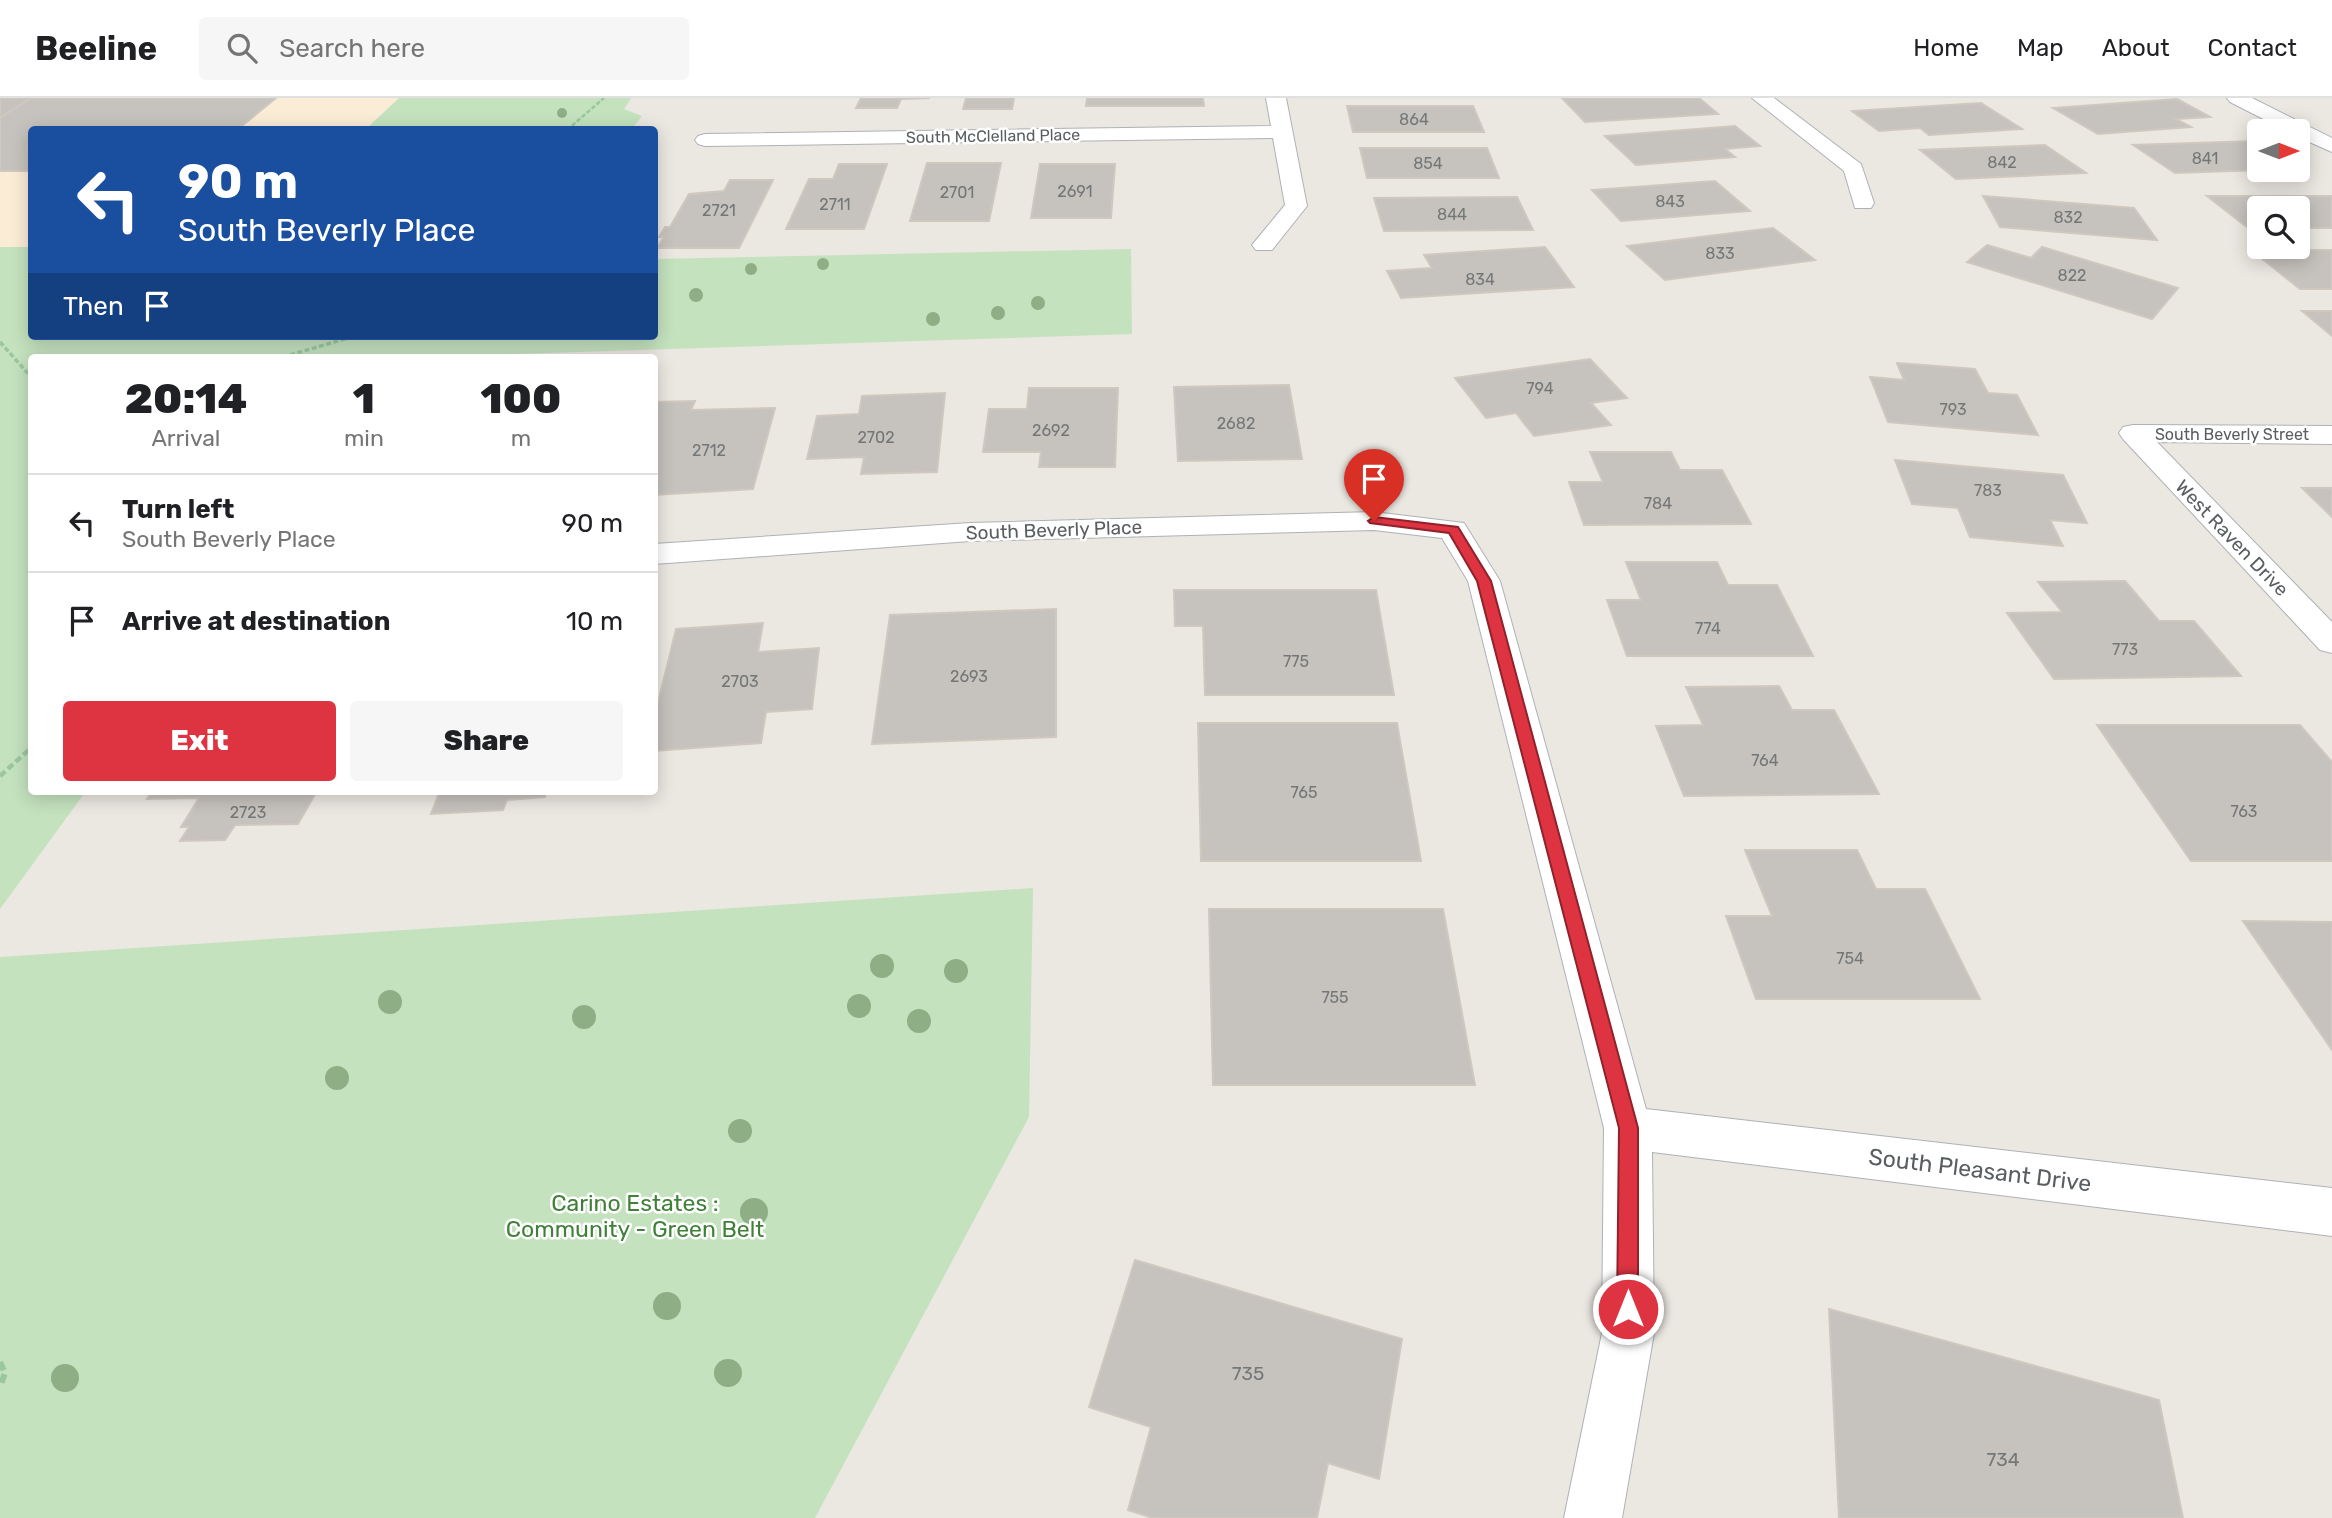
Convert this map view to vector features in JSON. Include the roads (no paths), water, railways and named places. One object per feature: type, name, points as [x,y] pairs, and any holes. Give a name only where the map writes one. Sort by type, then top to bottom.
[{"type":"street","points":[[1264,245],[1296,206],[1276,98]]},
{"type":"street","points":[[1762,98],[1854,168],[1863,203]]},
{"type":"street","points":[[2237,98],[2332,146]]},
{"type":"street","name":"South McClelland Place","points":[[705,140],[1282,132]]},
{"type":"street","name":"South Beverly Street","points":[[2133,433],[2332,435]]},
{"type":"street","name":"West Raven Drive","points":[[2133,433],[2332,642]]},
{"type":"street","name":"South Beverly Place","points":[[658,554],[970,532],[1374,521],[1453,530],[1484,581],[1628,1128]]},
{"type":"street","points":[[1593,1518],[1628,1333],[1628,1128]]},
{"type":"street","name":"South Pleasant Drive","points":[[1628,1128],[2332,1212]]},
{"type":"park label","name":"Carino Estates : Community - Green Belt","points":[[635,1216]]}]
